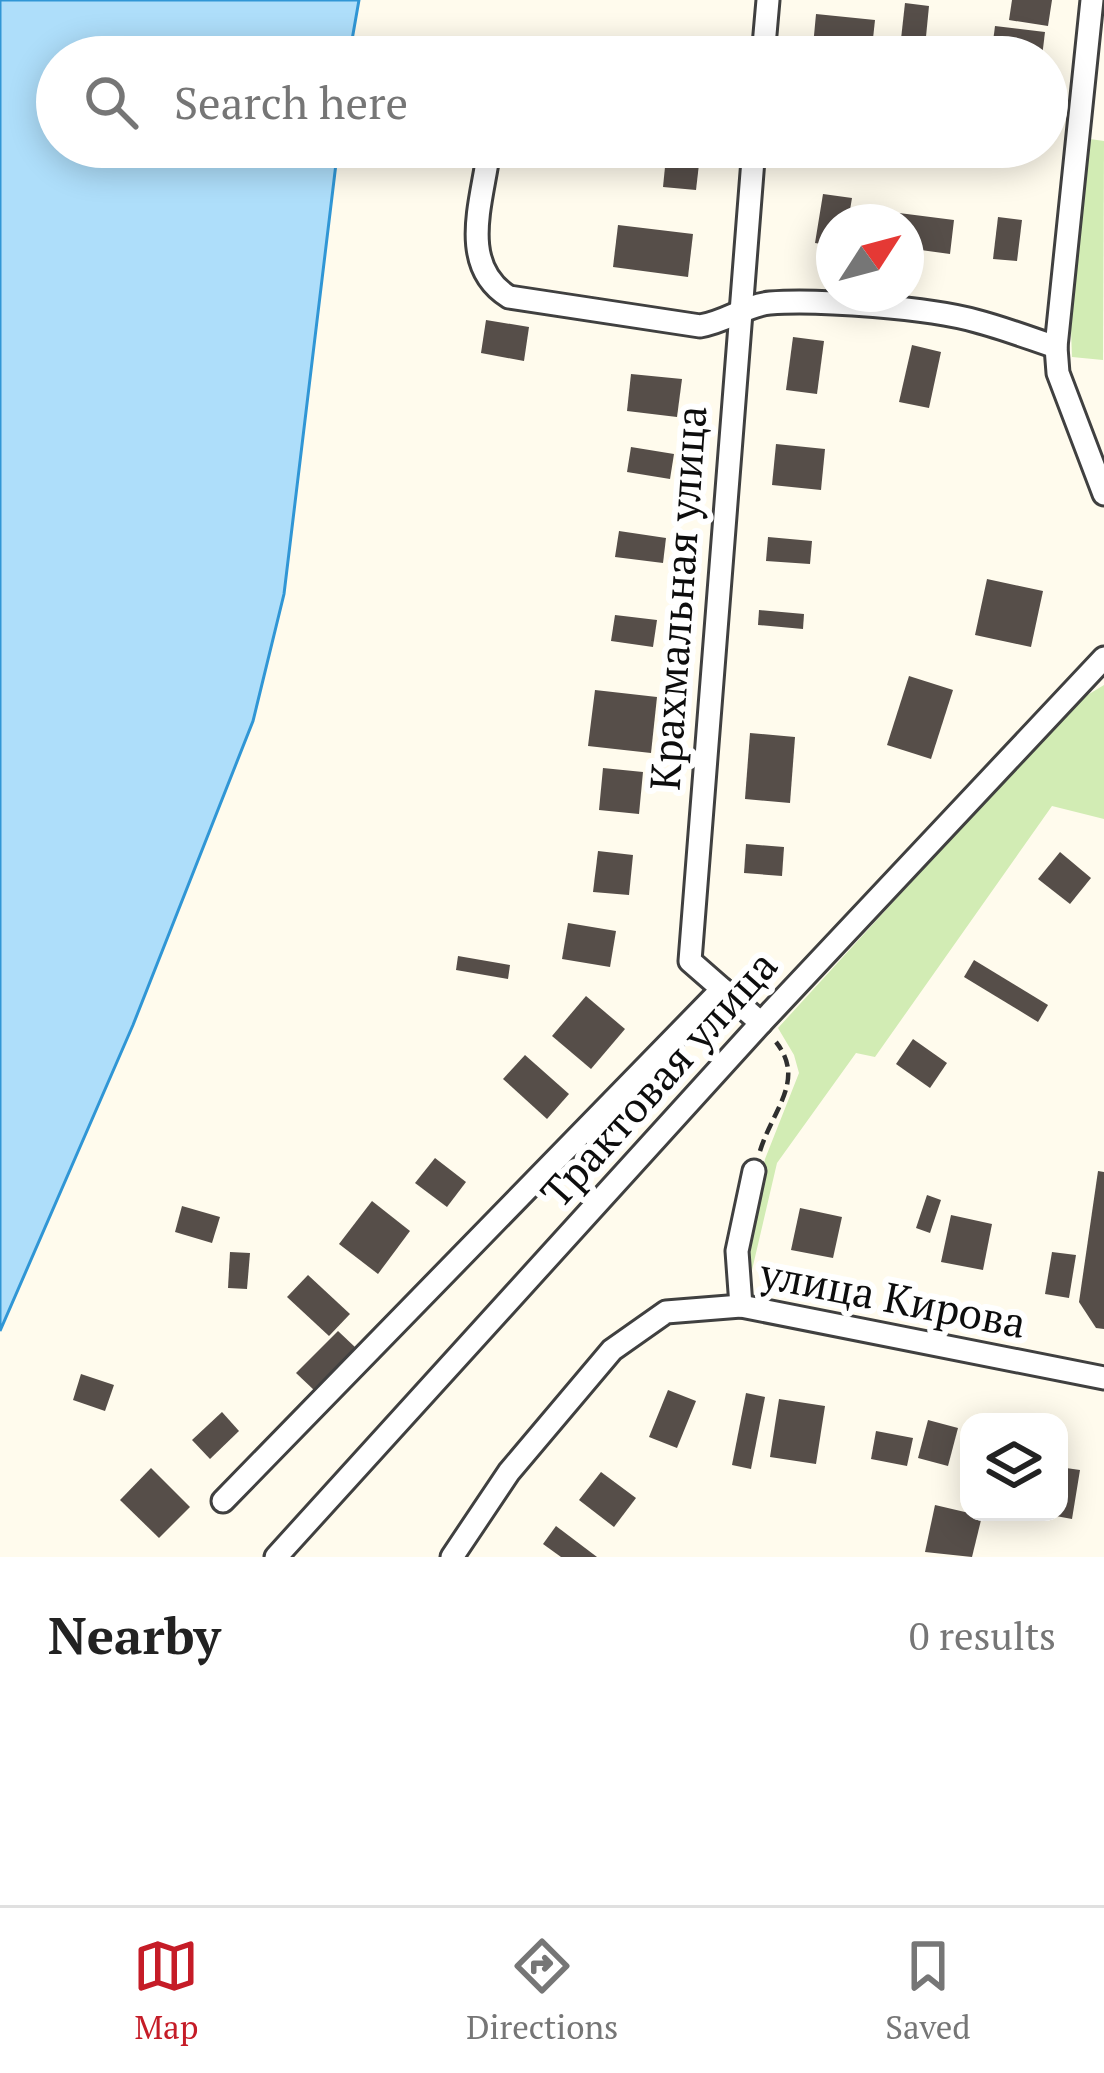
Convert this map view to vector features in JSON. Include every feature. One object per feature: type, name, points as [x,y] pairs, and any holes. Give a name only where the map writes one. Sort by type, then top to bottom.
[{"type":"street","points":[[765,36],[768,0]]},
{"type":"street","points":[[1092,0],[1056,346],[1058,373],[1104,494]]},
{"type":"street","points":[[487,168],[477,250],[493,287],[509,297],[700,326],[771,303],[851,305],[970,319],[1056,346]]},
{"type":"street","name":"Крахмальная улица","points":[[752,168],[690,961],[761,1023]]},
{"type":"street","name":"Трактовая улица","points":[[276,1557],[761,1023],[1104,658]]},
{"type":"street","points":[[223,1501],[722,988]]},
{"type":"street","points":[[741,1306],[736,1251],[754,1172]]},
{"type":"street","name":"улица Кирова","points":[[452,1557],[509,1472],[612,1350],[666,1312],[741,1306],[1104,1378]]},
{"type":"path","points":[[761,1023],[789,1058],[792,1075],[769,1123]]},
{"type":"green space","points":[[1090,139],[1104,141],[1103,360],[1072,357],[1070,303]]},
{"type":"green space","points":[[1104,685],[1104,819],[1052,806],[875,1057],[856,1053],[777,1163],[752,1270],[745,1253],[765,1159],[799,1073],[778,1028],[1076,702]]},
{"type":"water","points":[[0,0],[359,0],[353,36],[36,36],[36,168],[335,168],[284,594],[253,721],[133,1025],[0,1331]]},
{"type":"building","points":[[1012,0],[1052,0],[1048,26],[1009,20]]},
{"type":"building","points":[[905,3],[929,6],[926,36],[901,36]]},
{"type":"building","points":[[816,14],[875,20],[873,36],[814,36]]},
{"type":"building","points":[[995,26],[1045,32],[1045,36],[994,36]]},
{"type":"building","points":[[665,168],[699,168],[696,190],[663,187]]},
{"type":"building","points":[[823,194],[852,198],[851,204],[821,204]]},
{"type":"building","points":[[924,216],[954,220],[950,254],[924,250]]},
{"type":"building","points":[[998,217],[1022,220],[1017,261],[993,259]]},
{"type":"building","points":[[618,225],[693,234],[688,277],[613,267]]},
{"type":"building","points":[[486,320],[529,327],[524,361],[481,353]]},
{"type":"building","points":[[793,337],[824,341],[817,394],[786,390]]},
{"type":"building","points":[[912,345],[941,352],[929,408],[899,402]]},
{"type":"building","points":[[631,374],[682,379],[677,417],[627,411]]},
{"type":"building","points":[[776,444],[825,449],[821,490],[772,485]]},
{"type":"building","points":[[631,447],[674,454],[670,479],[627,472]]},
{"type":"building","points":[[619,531],[666,538],[663,563],[615,557]]},
{"type":"building","points":[[768,537],[812,541],[810,564],[766,561]]},
{"type":"building","points":[[987,579],[1043,591],[1031,647],[975,635]]},
{"type":"building","points":[[759,610],[804,614],[803,629],[758,625]]},
{"type":"building","points":[[615,615],[657,620],[653,647],[611,641]]},
{"type":"building","points":[[909,676],[953,690],[931,759],[887,745]]},
{"type":"building","points":[[595,690],[657,697],[651,753],[588,746]]},
{"type":"building","points":[[750,733],[795,737],[790,803],[745,799]]},
{"type":"building","points":[[603,768],[643,772],[639,814],[599,810]]},
{"type":"building","points":[[746,844],[784,847],[782,876],[744,873]]},
{"type":"building","points":[[598,851],[633,855],[629,895],[593,892]]},
{"type":"building","points":[[1060,852],[1091,878],[1070,904],[1038,879]]},
{"type":"building","points":[[568,923],[616,931],[610,967],[562,959]]},
{"type":"building","points":[[458,956],[510,965],[508,979],[456,970]]},
{"type":"building","points":[[974,960],[1048,1005],[1038,1022],[964,977]]},
{"type":"building","points":[[586,996],[625,1029],[591,1069],[552,1036]]},
{"type":"building","points":[[913,1039],[947,1063],[930,1088],[896,1064]]},
{"type":"building","points":[[525,1055],[569,1094],[547,1119],[503,1079]]},
{"type":"building","points":[[435,1158],[466,1182],[447,1207],[415,1183]]},
{"type":"building","points":[[1098,1171],[1104,1172],[1104,1329],[1096,1328],[1079,1302]]},
{"type":"building","points":[[927,1195],[941,1200],[930,1233],[916,1228]]},
{"type":"building","points":[[372,1201],[410,1231],[378,1274],[339,1244]]},
{"type":"building","points":[[182,1206],[220,1217],[212,1243],[175,1232]]},
{"type":"building","points":[[800,1208],[842,1217],[833,1258],[791,1250]]},
{"type":"building","points":[[951,1215],[992,1224],[983,1270],[941,1262]]},
{"type":"building","points":[[230,1252],[250,1253],[247,1289],[228,1288]]},
{"type":"building","points":[[1052,1252],[1076,1255],[1069,1298],[1045,1294]]},
{"type":"building","points":[[308,1275],[350,1314],[329,1336],[287,1297]]},
{"type":"building","points":[[338,1331],[356,1348],[315,1391],[296,1373]]},
{"type":"building","points":[[81,1374],[114,1385],[105,1411],[73,1400]]},
{"type":"building","points":[[668,1390],[696,1401],[677,1448],[649,1437]]},
{"type":"building","points":[[746,1393],[765,1397],[751,1469],[732,1465]]},
{"type":"building","points":[[779,1399],[825,1406],[816,1464],[770,1457]]},
{"type":"building","points":[[222,1412],[239,1431],[210,1459],[192,1440]]},
{"type":"building","points":[[928,1420],[958,1428],[948,1466],[918,1458]]},
{"type":"building","points":[[876,1431],[913,1438],[907,1466],[871,1459]]},
{"type":"building","points":[[151,1468],[190,1507],[159,1538],[120,1500]]},
{"type":"building","points":[[1068,1468],[1080,1470],[1072,1519],[1068,1518]]},
{"type":"building","points":[[601,1472],[636,1498],[614,1527],[579,1500]]},
{"type":"building","points":[[935,1505],[960,1511],[960,1521],[981,1521],[972,1557],[925,1552]]},
{"type":"building","points":[[556,1526],[597,1557],[561,1557],[543,1544]]}]
